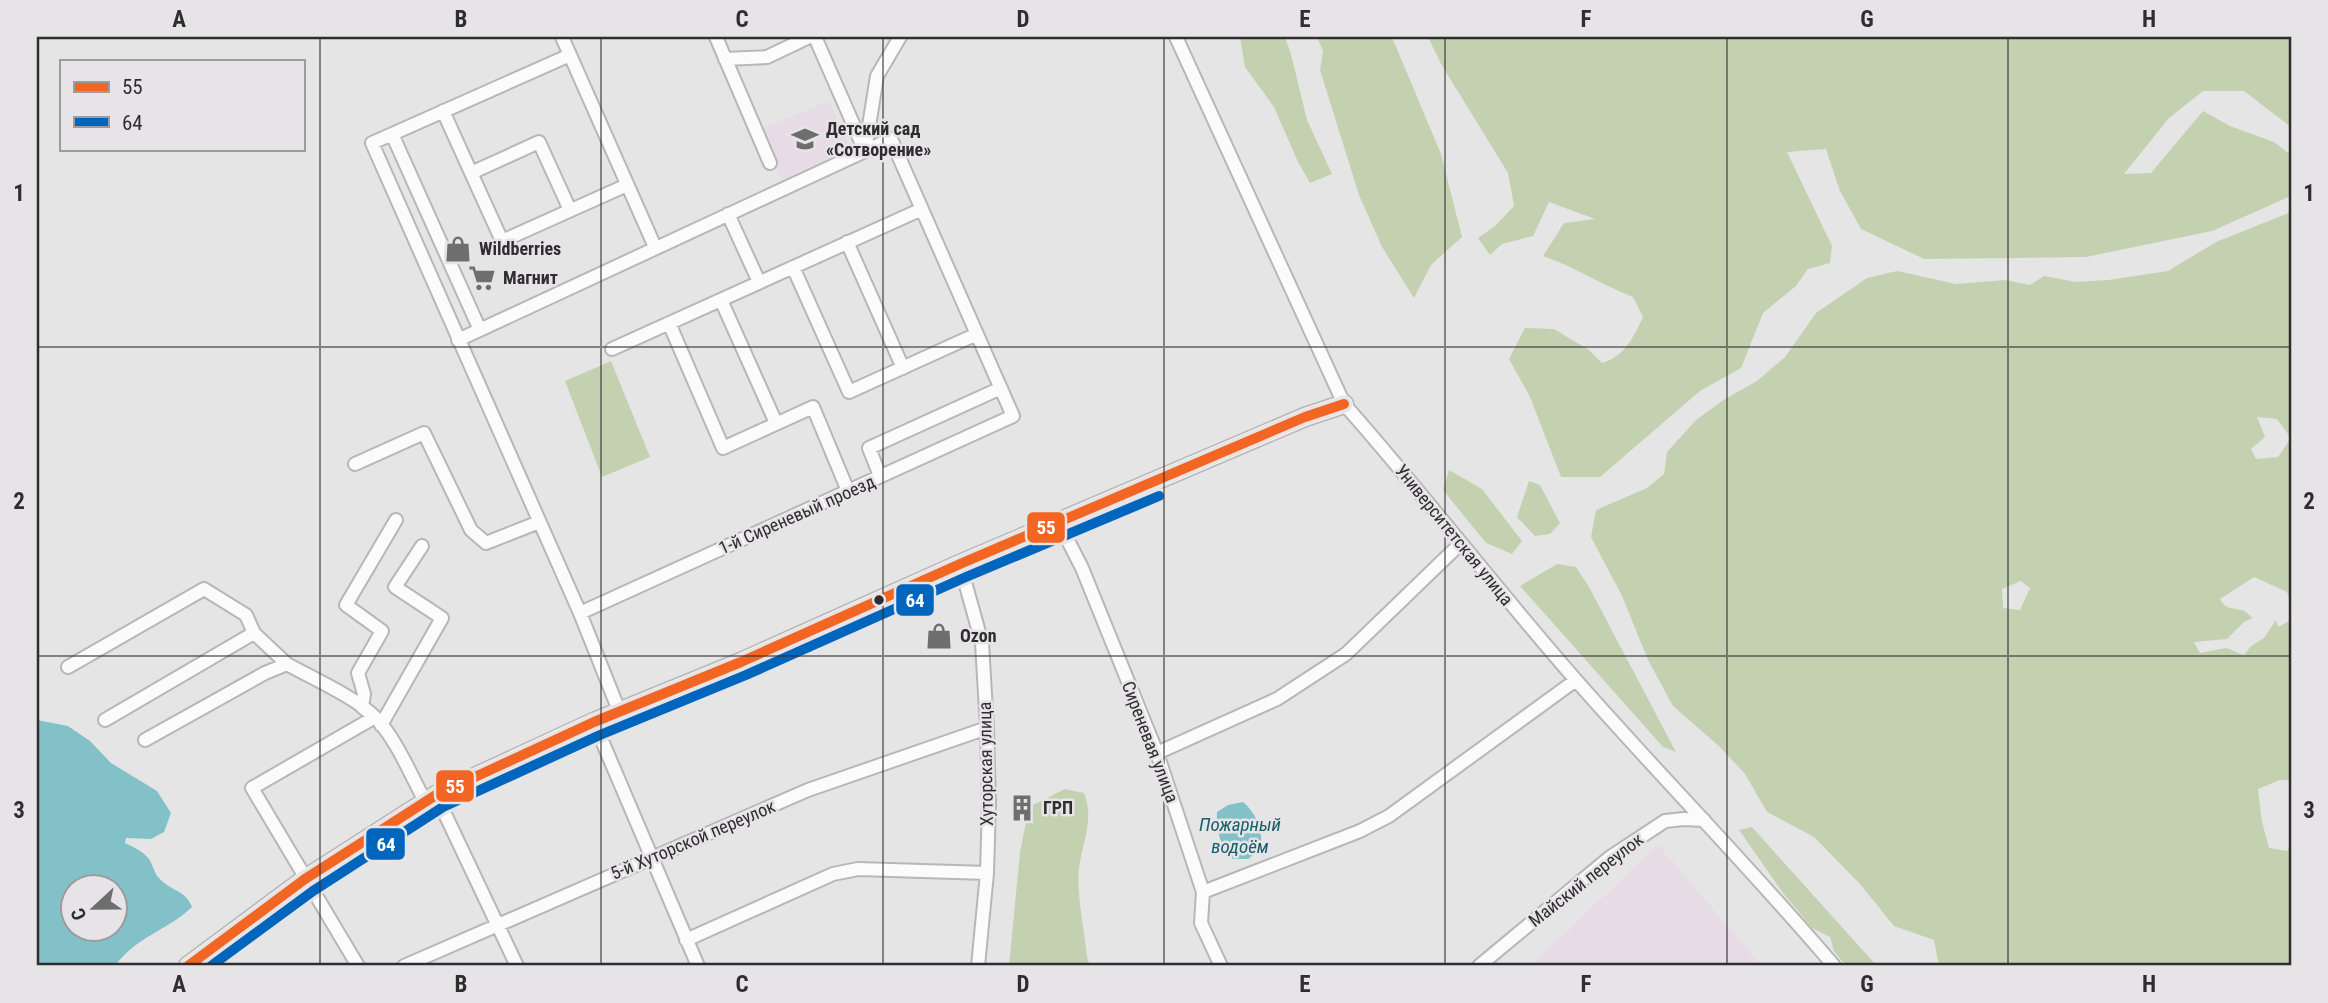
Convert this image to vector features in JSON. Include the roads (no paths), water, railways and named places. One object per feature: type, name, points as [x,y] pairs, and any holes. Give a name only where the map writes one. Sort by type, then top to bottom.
[{"type":"street","points":[[562,37],[655,247]]},
{"type":"street","points":[[716,37],[770,163]]},
{"type":"street","points":[[725,59],[767,57],[809,37]]},
{"type":"street","points":[[815,37],[865,151]]},
{"type":"street","points":[[865,151],[877,76],[900,37]]},
{"type":"street","name":"Университетская улица","points":[[1176,37],[1344,404],[1576,680],[1833,966]]},
{"type":"street","points":[[570,55],[372,143],[580,613],[620,713]]},
{"type":"street","points":[[443,111],[502,241],[627,185]]},
{"type":"street","points":[[392,134],[480,330]]},
{"type":"street","points":[[458,340],[891,139],[1001,388],[869,448],[880,477]]},
{"type":"street","points":[[471,173],[539,142],[570,210]]},
{"type":"street","points":[[612,349],[922,209]]},
{"type":"street","points":[[728,214],[760,282]]},
{"type":"street","points":[[848,242],[903,368]]},
{"type":"street","points":[[793,267],[849,392],[977,334]]},
{"type":"street","points":[[720,300],[776,423]]},
{"type":"street","points":[[669,323],[723,448],[813,407],[848,491]]},
{"type":"street","name":"1-й Сиреневый проезд","points":[[580,613],[1013,416],[1001,388]]},
{"type":"street","points":[[188,966],[305,879],[430,798],[594,722],[741,662],[960,564],[1344,404]]},
{"type":"street","points":[[355,464],[424,433],[471,530],[486,543],[539,522]]},
{"type":"street","points":[[362,707],[364,694],[358,673],[382,631],[346,605],[396,520]]},
{"type":"street","name":"Сиреневая улица","points":[[1059,523],[1082,568],[1157,753],[1203,892],[1201,923],[1221,966]]},
{"type":"street","points":[[1157,753],[1277,699],[1346,654],[1460,544]]},
{"type":"street","points":[[358,966],[252,788],[378,721],[442,618],[395,587],[422,546]]},
{"type":"street","name":"Хуторская улица","points":[[960,564],[982,643],[986,727],[989,803],[987,873],[978,966]]},
{"type":"street","points":[[68,667],[204,589],[246,615],[254,633],[286,664],[362,707],[378,721],[430,798],[517,966]]},
{"type":"street","points":[[105,720],[254,633]]},
{"type":"street","points":[[145,740],[286,664]]},
{"type":"street","points":[[1203,892],[1360,831],[1389,816],[1576,680]]},
{"type":"street","points":[[594,722],[698,966]]},
{"type":"street","name":"5-й Хуторской переулок","points":[[404,966],[808,790],[986,727]]},
{"type":"street","name":"Майский переулок","points":[[1479,966],[1609,858],[1665,821],[1704,820]]},
{"type":"street","points":[[686,940],[833,874],[858,869],[987,873]]},
{"type":"water","points":[[37,720],[68,726],[90,741],[111,763],[157,791],[171,813],[164,832],[151,839],[126,838],[125,843],[147,856],[159,878],[186,897],[192,907],[133,947],[115,966],[87,966],[84,963],[80,966],[37,966]]},
{"type":"water","name":"Пожарный водоём","points":[[1243,802],[1258,823],[1261,849],[1248,859],[1233,859],[1220,837],[1217,812],[1228,805]]},
{"type":"place","name":"Детский сад «Сотворение»","points":[[805,139]]},
{"type":"place","name":"Wildberries","points":[[458,249]]},
{"type":"place","name":"Магнит","points":[[482,278]]},
{"type":"place","name":"Ozon","points":[[939,636]]},
{"type":"place","name":"ГРП","points":[[1022,808]]}]
